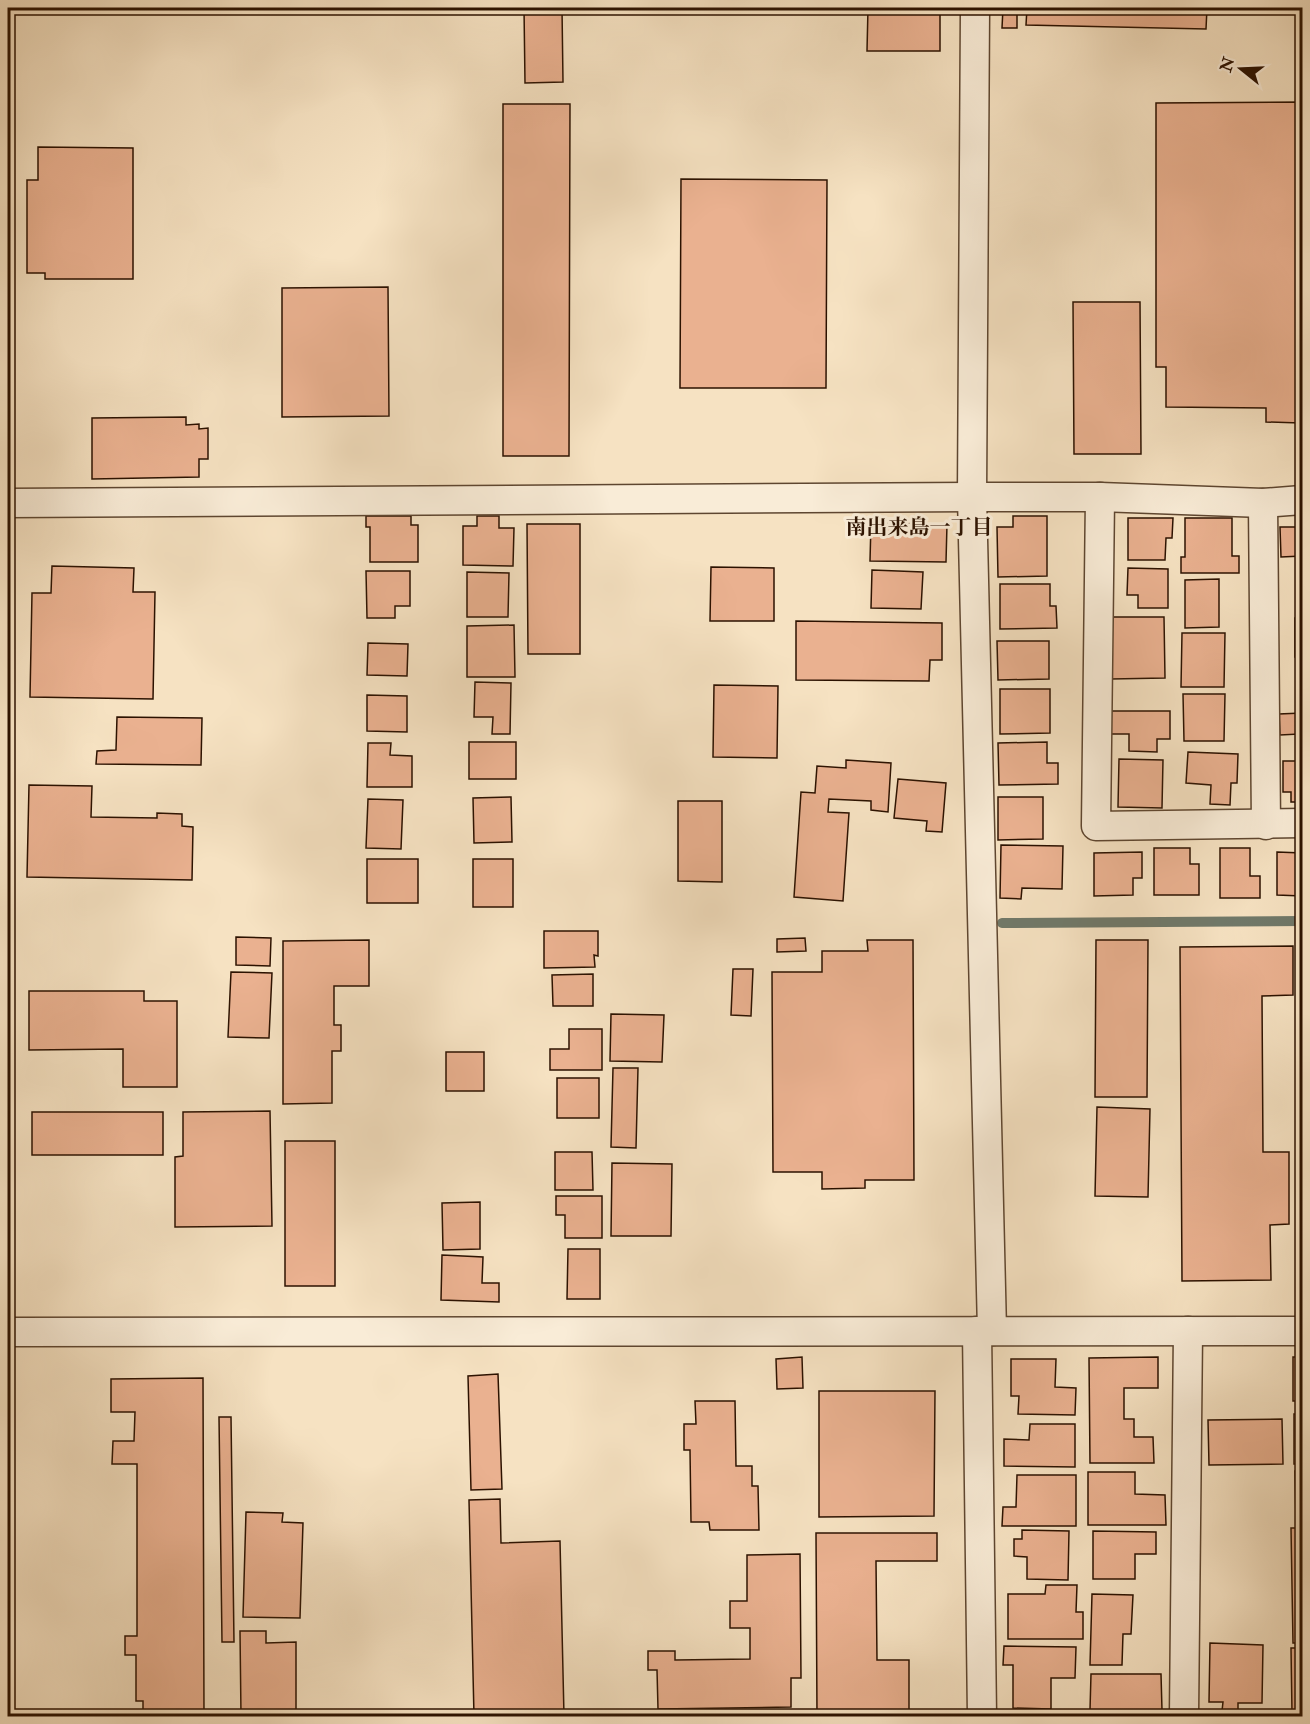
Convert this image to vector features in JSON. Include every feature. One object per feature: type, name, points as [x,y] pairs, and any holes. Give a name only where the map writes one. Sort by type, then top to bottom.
[{"type":"street","points":[[975,8],[972,497],[984,1331],[982,1716]]},
{"type":"street","points":[[8,503],[972,497],[1100,497],[1263,503],[1302,500]]},
{"type":"street","points":[[1100,497],[1096,826],[1302,823]]},
{"type":"street","points":[[1263,503],[1266,825]]},
{"type":"street","points":[[1184,1716],[1188,1331]]},
{"type":"street","points":[[8,1332],[1302,1331]]},
{"type":"building","points":[[458,8],[512,8],[512,12],[458,13]]},
{"type":"building","points":[[524,8],[562,8],[563,82],[525,83]]},
{"type":"building","points":[[868,8],[940,8],[940,51],[867,51]]},
{"type":"building","points":[[1003,8],[1017,8],[1017,28],[1002,28]]},
{"type":"building","points":[[1027,8],[1207,8],[1206,29],[1026,25]]},
{"type":"building","points":[[1302,102],[1302,406],[1300,406],[1300,423],[1266,422],[1266,408],[1166,407],[1166,367],[1156,367],[1156,103]]},
{"type":"building","points":[[503,104],[570,104],[569,456],[503,456]]},
{"type":"building","points":[[38,147],[133,148],[133,279],[45,279],[45,273],[27,273],[27,180],[38,180]]},
{"type":"building","points":[[681,179],[827,180],[826,388],[680,388]]},
{"type":"building","points":[[388,287],[389,416],[282,417],[282,288]]},
{"type":"building","points":[[1073,302],[1140,302],[1141,454],[1074,454]]},
{"type":"building","points":[[186,417],[186,425],[199,424],[199,429],[208,428],[208,459],[199,459],[199,477],[92,479],[92,418]]},
{"type":"building","points":[[366,516],[411,516],[411,525],[418,525],[418,562],[370,562],[370,527],[366,527]]},
{"type":"building","points":[[477,516],[499,516],[499,528],[514,528],[513,566],[463,565],[463,526],[477,526]]},
{"type":"building","points":[[1013,516],[1047,516],[1047,576],[998,577],[997,527],[1013,527]]},
{"type":"building","points":[[1128,518],[1173,518],[1172,538],[1166,538],[1165,560],[1128,560]]},
{"type":"building","points":[[1185,518],[1232,518],[1232,556],[1239,556],[1239,573],[1181,573],[1181,557],[1185,557]]},
{"type":"building","points":[[871,523],[947,524],[946,562],[870,561]]},
{"type":"building","points":[[527,524],[580,524],[580,654],[528,654]]},
{"type":"building","points":[[1280,527],[1302,527],[1302,556],[1281,557]]},
{"type":"building","points":[[52,566],[134,568],[133,592],[155,592],[153,699],[30,697],[32,593],[51,593]]},
{"type":"building","points":[[711,567],[774,568],[774,621],[710,621]]},
{"type":"building","points":[[1128,568],[1168,569],[1168,608],[1138,608],[1138,595],[1127,595]]},
{"type":"building","points":[[1299,569],[1302,569],[1302,609],[1298,609]]},
{"type":"building","points":[[872,570],[923,572],[921,609],[871,608]]},
{"type":"building","points":[[366,571],[410,571],[410,606],[395,606],[395,618],[367,618]]},
{"type":"building","points":[[467,572],[509,573],[508,617],[467,617]]},
{"type":"building","points":[[1219,579],[1219,627],[1185,628],[1185,580]]},
{"type":"building","points":[[1000,584],[1050,584],[1050,606],[1056,606],[1057,628],[1000,629]]},
{"type":"building","points":[[1110,617],[1164,617],[1165,678],[1111,679]]},
{"type":"building","points":[[1295,618],[1302,618],[1302,657],[1295,657]]},
{"type":"building","points":[[796,621],[942,623],[942,660],[930,660],[929,681],[796,680]]},
{"type":"building","points":[[514,625],[515,677],[467,677],[467,626]]},
{"type":"building","points":[[1182,633],[1225,633],[1224,687],[1181,687]]},
{"type":"building","points":[[997,641],[1049,641],[1049,679],[998,680]]},
{"type":"building","points":[[368,643],[408,644],[407,676],[367,675]]},
{"type":"building","points":[[475,682],[511,683],[510,734],[492,734],[493,717],[474,717]]},
{"type":"building","points":[[714,685],[778,686],[777,758],[713,757]]},
{"type":"building","points":[[1000,689],[1050,689],[1050,733],[1000,734]]},
{"type":"building","points":[[1183,694],[1225,694],[1224,741],[1184,741]]},
{"type":"building","points":[[367,695],[407,696],[407,732],[367,731]]},
{"type":"building","points":[[1110,711],[1170,711],[1170,739],[1157,739],[1157,752],[1129,751],[1129,734],[1110,734]]},
{"type":"building","points":[[1302,713],[1302,753],[1300,753],[1299,734],[1280,735],[1279,714]]},
{"type":"building","points":[[117,717],[202,718],[201,765],[96,764],[97,751],[116,750]]},
{"type":"building","points":[[469,742],[516,742],[516,779],[469,779]]},
{"type":"building","points":[[1047,742],[1047,763],[1058,763],[1058,784],[999,785],[998,743]]},
{"type":"building","points":[[368,743],[391,743],[390,755],[412,756],[412,787],[367,787]]},
{"type":"building","points":[[1188,752],[1238,754],[1237,783],[1231,783],[1230,805],[1210,804],[1211,785],[1186,783]]},
{"type":"building","points":[[1119,759],[1163,760],[1162,808],[1118,807]]},
{"type":"building","points":[[846,760],[891,763],[888,812],[871,810],[871,801],[829,799],[828,812],[849,813],[843,901],[794,897],[801,792],[815,793],[817,766],[846,768]]},
{"type":"building","points":[[1283,761],[1302,761],[1302,802],[1291,802],[1291,792],[1283,792]]},
{"type":"building","points":[[898,779],[946,783],[942,832],[926,831],[927,821],[894,818]]},
{"type":"building","points":[[29,785],[92,786],[91,817],[157,818],[157,813],[182,814],[182,826],[193,827],[192,880],[27,877]]},
{"type":"building","points":[[511,797],[512,842],[474,843],[473,798]]},
{"type":"building","points":[[998,797],[1043,797],[1043,839],[998,840]]},
{"type":"building","points":[[368,799],[403,800],[401,849],[366,848]]},
{"type":"building","points":[[678,801],[722,801],[722,882],[678,881]]},
{"type":"building","points":[[1001,845],[1063,846],[1062,889],[1022,888],[1021,899],[1000,898]]},
{"type":"building","points":[[1154,848],[1190,848],[1190,864],[1199,864],[1199,895],[1154,895]]},
{"type":"building","points":[[1220,848],[1250,848],[1250,876],[1260,876],[1260,898],[1220,898]]},
{"type":"building","points":[[1142,852],[1142,878],[1133,878],[1133,895],[1094,896],[1094,853]]},
{"type":"building","points":[[1277,852],[1302,853],[1302,896],[1277,895]]},
{"type":"building","points":[[367,859],[418,859],[418,903],[367,903]]},
{"type":"building","points":[[473,859],[513,859],[513,907],[473,907]]},
{"type":"building","points":[[544,931],[598,931],[598,956],[594,955],[595,967],[544,968]]},
{"type":"building","points":[[236,937],[271,938],[270,966],[236,965]]},
{"type":"building","points":[[805,938],[806,951],[777,952],[777,939]]},
{"type":"building","points":[[369,940],[369,986],[334,986],[334,1025],[341,1025],[341,1051],[332,1051],[332,1103],[283,1104],[283,941]]},
{"type":"building","points":[[867,940],[913,940],[914,1180],[865,1180],[865,1188],[822,1189],[822,1172],[773,1172],[772,972],[822,972],[822,951],[868,951]]},
{"type":"building","points":[[1096,940],[1148,940],[1147,1097],[1095,1097]]},
{"type":"building","points":[[1293,946],[1293,995],[1262,996],[1263,1152],[1289,1152],[1289,1224],[1270,1225],[1271,1280],[1182,1281],[1180,947]]},
{"type":"building","points":[[733,969],[753,969],[751,1016],[731,1015]]},
{"type":"building","points":[[231,972],[272,973],[269,1038],[228,1037]]},
{"type":"building","points":[[593,974],[593,1006],[553,1006],[552,975]]},
{"type":"building","points":[[29,991],[144,991],[144,1001],[177,1001],[177,1087],[123,1087],[123,1049],[29,1050]]},
{"type":"building","points":[[611,1014],[664,1015],[662,1062],[610,1061]]},
{"type":"building","points":[[569,1029],[602,1029],[602,1070],[550,1070],[550,1049],[569,1049]]},
{"type":"building","points":[[446,1052],[484,1052],[484,1091],[446,1091]]},
{"type":"building","points":[[613,1068],[638,1068],[636,1148],[611,1147]]},
{"type":"building","points":[[557,1078],[599,1078],[599,1118],[557,1118]]},
{"type":"building","points":[[1097,1107],[1150,1109],[1148,1197],[1095,1196]]},
{"type":"building","points":[[270,1111],[272,1226],[175,1227],[175,1157],[183,1156],[183,1112]]},
{"type":"building","points":[[32,1112],[163,1112],[163,1155],[32,1155]]},
{"type":"building","points":[[285,1141],[335,1141],[335,1286],[285,1286]]},
{"type":"building","points":[[555,1152],[592,1152],[593,1190],[555,1190]]},
{"type":"building","points":[[612,1163],[672,1164],[671,1236],[611,1236]]},
{"type":"building","points":[[556,1196],[602,1196],[602,1238],[565,1238],[565,1215],[556,1215]]},
{"type":"building","points":[[480,1202],[480,1249],[443,1250],[442,1203]]},
{"type":"building","points":[[568,1249],[600,1249],[600,1299],[567,1299]]},
{"type":"building","points":[[442,1255],[483,1257],[482,1283],[499,1283],[499,1302],[441,1300]]},
{"type":"building","points":[[802,1357],[803,1388],[777,1389],[776,1359]]},
{"type":"building","points":[[1158,1357],[1158,1388],[1124,1388],[1124,1419],[1134,1419],[1134,1437],[1153,1437],[1154,1463],[1090,1463],[1089,1358]]},
{"type":"building","points":[[1293,1357],[1302,1357],[1302,1401],[1293,1401]]},
{"type":"building","points":[[1011,1359],[1056,1359],[1055,1387],[1076,1388],[1075,1415],[1018,1414],[1019,1396],[1011,1396]]},
{"type":"building","points":[[498,1374],[502,1489],[471,1490],[468,1376]]},
{"type":"building","points":[[203,1378],[204,1716],[143,1716],[143,1701],[136,1701],[136,1655],[125,1655],[125,1636],[137,1636],[137,1464],[112,1464],[113,1441],[134,1441],[135,1412],[111,1412],[111,1379]]},
{"type":"building","points":[[819,1391],[935,1391],[934,1516],[819,1517]]},
{"type":"building","points":[[695,1401],[735,1401],[736,1466],[752,1466],[752,1486],[758,1486],[759,1530],[710,1530],[709,1522],[691,1522],[690,1450],[684,1450],[684,1424],[696,1424]]},
{"type":"building","points":[[1294,1414],[1302,1414],[1302,1464],[1294,1464]]},
{"type":"building","points":[[219,1417],[231,1417],[234,1642],[222,1642]]},
{"type":"building","points":[[1282,1419],[1283,1464],[1209,1465],[1208,1420]]},
{"type":"building","points":[[1030,1424],[1075,1424],[1075,1467],[1004,1466],[1004,1439],[1029,1440]]},
{"type":"building","points":[[1295,1471],[1302,1471],[1302,1521],[1296,1521]]},
{"type":"building","points":[[1088,1472],[1135,1472],[1135,1494],[1165,1495],[1166,1525],[1088,1525]]},
{"type":"building","points":[[1017,1475],[1076,1475],[1076,1526],[1002,1526],[1003,1507],[1016,1507]]},
{"type":"building","points":[[500,1499],[501,1543],[560,1541],[564,1716],[474,1716],[469,1500]]},
{"type":"building","points":[[246,1512],[283,1513],[282,1522],[303,1523],[300,1618],[243,1617]]},
{"type":"building","points":[[1291,1528],[1302,1528],[1302,1643],[1293,1643]]},
{"type":"building","points":[[1022,1530],[1069,1531],[1068,1580],[1027,1579],[1027,1557],[1014,1556],[1014,1539],[1022,1539]]},
{"type":"building","points":[[1093,1531],[1156,1532],[1156,1554],[1135,1554],[1135,1579],[1093,1579]]},
{"type":"building","points":[[816,1533],[937,1533],[937,1561],[876,1561],[877,1660],[909,1660],[909,1716],[817,1716]]},
{"type":"building","points":[[800,1554],[801,1678],[791,1678],[791,1707],[658,1709],[657,1670],[648,1670],[648,1651],[675,1651],[675,1660],[750,1659],[750,1628],[730,1628],[730,1601],[747,1601],[747,1555]]},
{"type":"building","points":[[1046,1585],[1077,1585],[1076,1612],[1083,1612],[1083,1639],[1008,1639],[1008,1594],[1045,1594]]},
{"type":"building","points":[[1092,1594],[1133,1595],[1131,1634],[1123,1634],[1122,1665],[1090,1665]]},
{"type":"building","points":[[240,1631],[266,1631],[266,1643],[296,1642],[296,1716],[241,1716]]},
{"type":"building","points":[[1210,1643],[1263,1645],[1262,1703],[1238,1703],[1238,1711],[1222,1711],[1223,1702],[1209,1702]]},
{"type":"building","points":[[1004,1646],[1076,1647],[1075,1678],[1051,1678],[1051,1709],[1013,1708],[1013,1665],[1003,1665]]},
{"type":"building","points":[[1291,1648],[1302,1648],[1302,1713],[1292,1713]]},
{"type":"building","points":[[1091,1674],[1161,1674],[1162,1710],[1090,1710]]},
{"type":"waterway","points":[[1002,923],[1302,921]]},
{"type":"district","name":"南出来島一丁目","points":[[919,527]]}]
